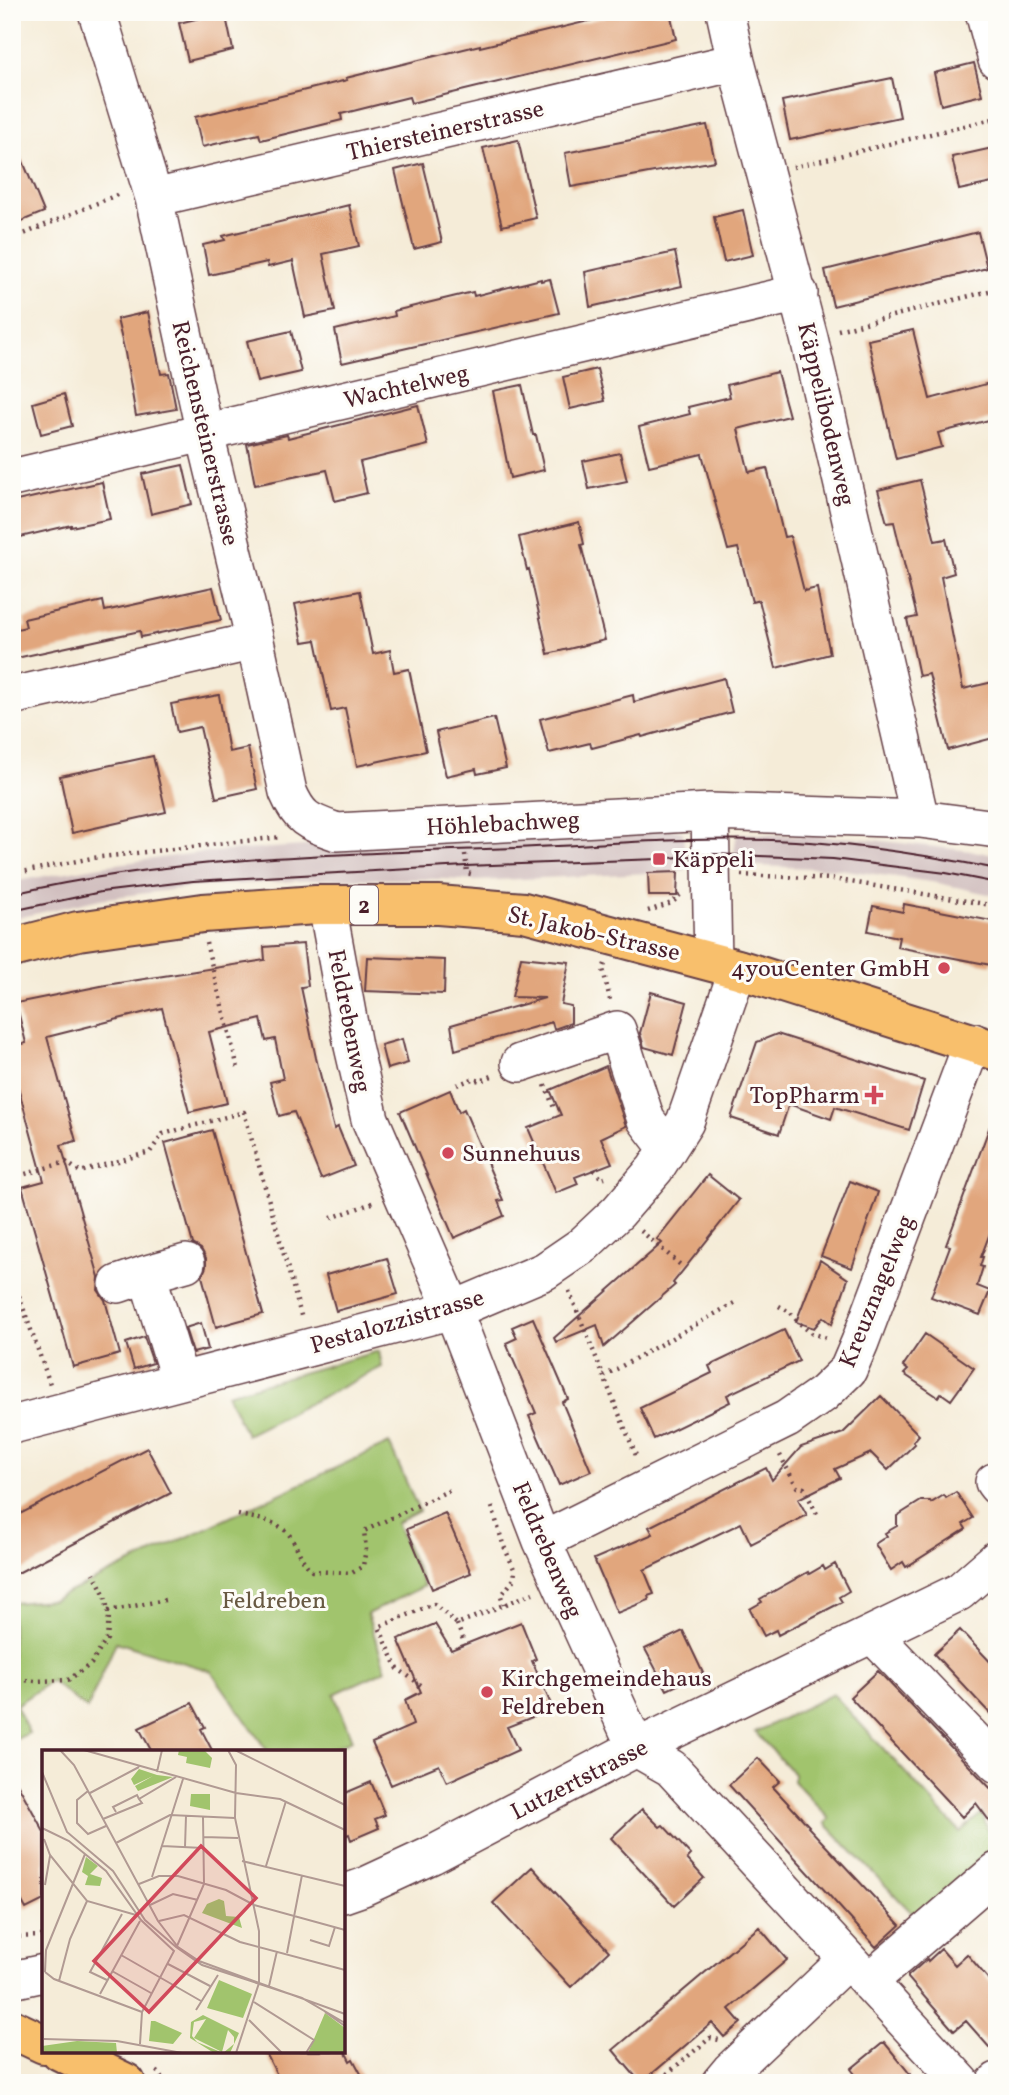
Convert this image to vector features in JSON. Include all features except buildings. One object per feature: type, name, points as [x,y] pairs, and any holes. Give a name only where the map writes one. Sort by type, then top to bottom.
[{"type":"main road","name":"St. Jakob-Strasse","points":[[12,948],[78,931],[199,913],[327,905],[438,905],[524,912],[726,966],[985,1046]]},
{"type":"main road","points":[[12,2029],[42,2043]]},
{"type":"main road","points":[[64,2053],[126,2083]]},
{"type":"street","name":"Reichensteinerstrasse","points":[[97,12],[152,190],[288,792],[296,811],[312,823],[337,832]]},
{"type":"street","name":"Käppelibodenweg","points":[[725,12],[799,293],[920,819]]},
{"type":"street","points":[[984,12],[997,60]]},
{"type":"street","name":"Thiersteinerstrasse","points":[[152,190],[736,61]]},
{"type":"street","name":"Wachtelweg","points":[[12,478],[799,293]]},
{"type":"street","points":[[12,696],[255,641]]},
{"type":"street","name":"Höhlebachweg","points":[[337,832],[710,812],[920,819],[997,830]]},
{"type":"street","name":"Pestalozzistrasse","points":[[12,1425],[453,1310],[545,1271],[583,1244],[618,1212],[655,1169],[685,1122],[726,966],[697,883],[710,812]]},
{"type":"street","name":"Feldrebenweg","points":[[327,905],[353,1046],[370,1119],[453,1310],[542,1541],[636,1748]]},
{"type":"street","points":[[520,1063],[617,1030],[646,1120],[668,1149]]},
{"type":"street","name":"Kreuznagelweg","points":[[542,1541],[787,1419],[823,1394],[848,1370],[985,1046]]},
{"type":"street","points":[[180,1381],[132,1279],[186,1263]]},
{"type":"street","name":"Lutzertstrasse","points":[[345,1893],[432,1855],[636,1748],[959,1592],[997,1559]]},
{"type":"street","points":[[872,1634],[997,1764]]},
{"type":"street","points":[[636,1748],[671,1769],[961,2083]]},
{"type":"street","points":[[720,2083],[730,2071],[858,1971],[997,1871]]},
{"type":"street","points":[[12,1980],[42,1973]]},
{"type":"path","points":[[766,173],[997,118]]},
{"type":"path","points":[[12,239],[152,190]]},
{"type":"path","points":[[809,338],[997,289]]},
{"type":"path","points":[[12,874],[145,850],[337,832]]},
{"type":"path","points":[[617,1030],[603,969],[606,962],[628,965],[647,911],[672,903],[697,883],[832,879],[997,906]]},
{"type":"path","points":[[199,913],[238,1068]]},
{"type":"path","points":[[12,1178],[66,1162],[80,1172],[150,1152],[163,1134],[244,1112],[310,1347]]},
{"type":"path","points":[[594,1170],[602,1179]]},
{"type":"path","points":[[331,1218],[402,1192]]},
{"type":"path","points":[[618,1212],[683,1267]]},
{"type":"path","points":[[557,1262],[650,1488]]},
{"type":"path","points":[[12,1276],[60,1412]]},
{"type":"path","points":[[604,1377],[738,1301]]},
{"type":"path","points":[[779,1306],[792,1312],[797,1322],[811,1333],[858,1347]]},
{"type":"path","points":[[767,1429],[797,1487],[804,1488],[817,1514]]},
{"type":"path","points":[[238,1515],[277,1524],[290,1536],[303,1563],[312,1571],[352,1573],[363,1566],[365,1531],[452,1489]]},
{"type":"path","points":[[457,1624],[504,1605],[501,1596],[514,1579],[516,1570],[503,1544],[488,1495]]},
{"type":"path","points":[[12,1679],[68,1680],[91,1664],[107,1639],[110,1616],[105,1596],[94,1573]]},
{"type":"path","points":[[108,1611],[165,1600]]},
{"type":"path","points":[[421,1685],[398,1668],[379,1626],[434,1604],[457,1624],[463,1640]]},
{"type":"path","points":[[12,1937],[42,1936]]},
{"type":"shaded area","points":[[664,827],[683,832],[686,870],[476,881],[331,879],[193,887],[100,899],[12,919],[12,882],[95,867],[197,853],[473,835]]},
{"type":"shaded area","points":[[737,833],[856,838],[997,856],[997,896],[938,883],[839,869],[732,865]]},
{"type":"green space","points":[[379,1351],[382,1367],[246,1435],[227,1394]]},
{"type":"green space","name":"Feldreben","points":[[389,1443],[419,1511],[396,1523],[424,1586],[367,1614],[386,1670],[334,1694],[352,1740],[329,1750],[267,1750],[211,1671],[116,1642],[87,1709],[51,1681],[16,1705],[29,1733],[12,1741],[12,1603],[52,1600]]},
{"type":"green space","points":[[833,1694],[960,1832],[982,1813],[995,1850],[918,1919],[825,1823],[830,1819],[794,1781],[794,1774],[755,1732]]},
{"type":"tram line","points":[[12,894],[129,872],[247,860],[700,840],[828,843],[997,869]]},
{"type":"tram line","points":[[12,911],[101,892],[193,881],[466,866],[659,859],[711,854],[833,859],[946,873],[997,883]]},
{"type":"place","name":"Käppeli","points":[[659,859]]},
{"type":"place","name":"4youCenter GmbH","points":[[944,968]]},
{"type":"place","name":"TopPharm","points":[[874,1095]]},
{"type":"place","name":"Sunnehuus","points":[[448,1153]]},
{"type":"place","name":"Kirchgemeindehaus Feldreben","points":[[487,1692]]}]
